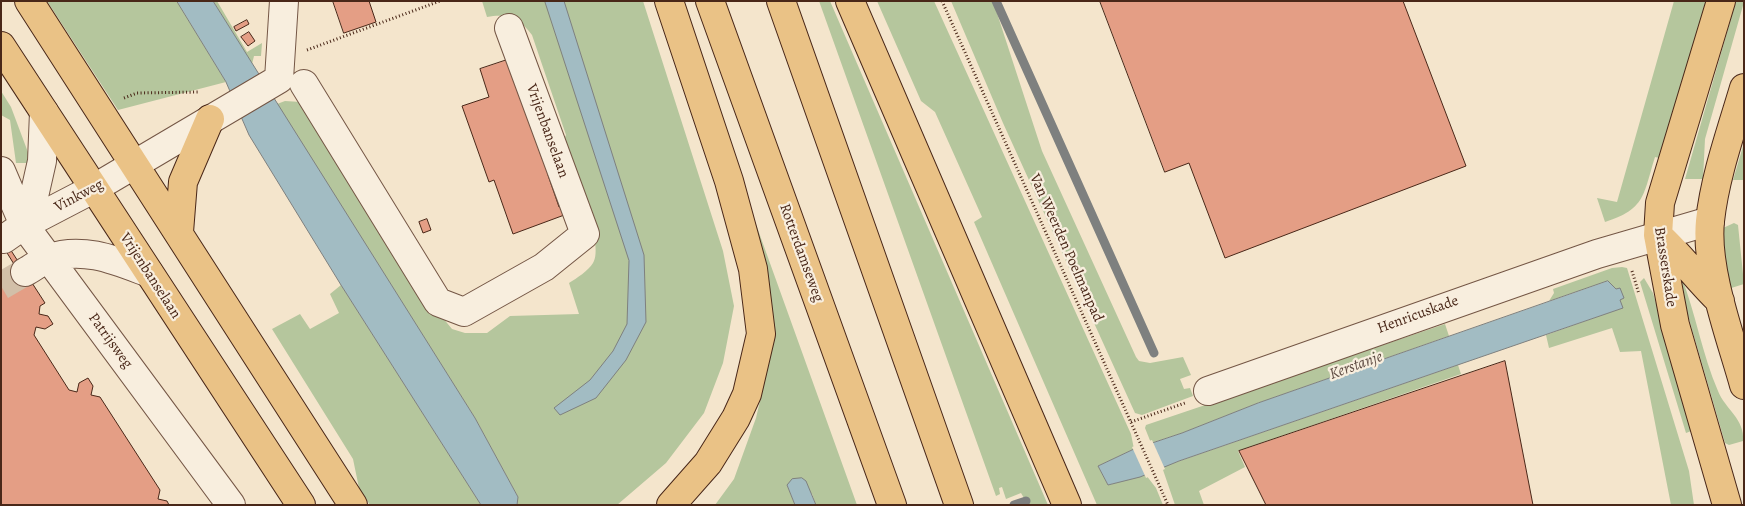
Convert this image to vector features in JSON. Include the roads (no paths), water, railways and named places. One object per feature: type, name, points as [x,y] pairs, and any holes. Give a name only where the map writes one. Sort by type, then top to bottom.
[{"type":"main road","points":[[29,1],[134,165],[180,232],[353,505]]},
{"type":"main road","points":[[669,1],[729,181],[753,269],[761,334],[747,394],[732,425],[708,464],[671,505]]},
{"type":"main road","name":"Rotterdamseweg","points":[[710,1],[892,505]]},
{"type":"main road","points":[[782,1],[959,505]]},
{"type":"main road","points":[[850,1],[1067,505]]},
{"type":"main road","name":"Brasserskade","points":[[1721,1],[1660,202],[1658,234],[1675,325],[1727,505]]},
{"type":"main road","name":"Vrijenbanselaan","points":[[1,46],[301,505]]},
{"type":"main road","points":[[1744,88],[1723,159],[1710,221],[1711,257],[1720,301],[1744,385]]},
{"type":"main road","points":[[180,232],[183,182],[215,116]]},
{"type":"main road","points":[[1658,234],[1687,264],[1695,278],[1720,301]]},
{"type":"street","points":[[134,165],[283,76],[284,1]]},
{"type":"street","name":"Vrijenbanselaan","points":[[283,76],[438,302],[464,312],[544,267],[585,234],[509,28]]},
{"type":"street","name":"Vinkweg","points":[[14,232],[35,192],[42,161],[44,112]]},
{"type":"street","name":"Vinkweg","points":[[14,232],[134,165]]},
{"type":"street","name":"Patrijsweg","points":[[1,171],[14,232],[49,258],[230,505]]},
{"type":"street","name":"Henricuskade","points":[[1208,391],[1447,305],[1658,234],[1710,221]]},
{"type":"street","points":[[25,272],[49,258],[78,253],[109,258],[148,273]]},
{"type":"water","points":[[177,1],[213,1],[475,418],[518,497],[517,505],[481,505],[341,285],[249,135],[226,82]]},
{"type":"water","points":[[545,1],[564,1],[644,255],[646,322],[626,360],[596,398],[560,415],[554,408],[590,380],[613,351],[627,324],[629,261]]},
{"type":"water","points":[[1608,281],[1616,289],[1620,288],[1624,298],[1620,300],[1623,308],[1179,461],[1140,477],[1108,485],[1098,466],[1134,449],[1182,433],[1258,403]]},
{"type":"water","points":[[802,478],[806,481],[816,505],[795,505],[787,485],[792,479]]},
{"type":"waterway","points":[[996,1],[1154,353]]},
{"type":"waterway","name":"Kerstanje","points":[[1014,505],[1026,501]]},
{"type":"tunnel","points":[[1,286],[25,272]]}]
